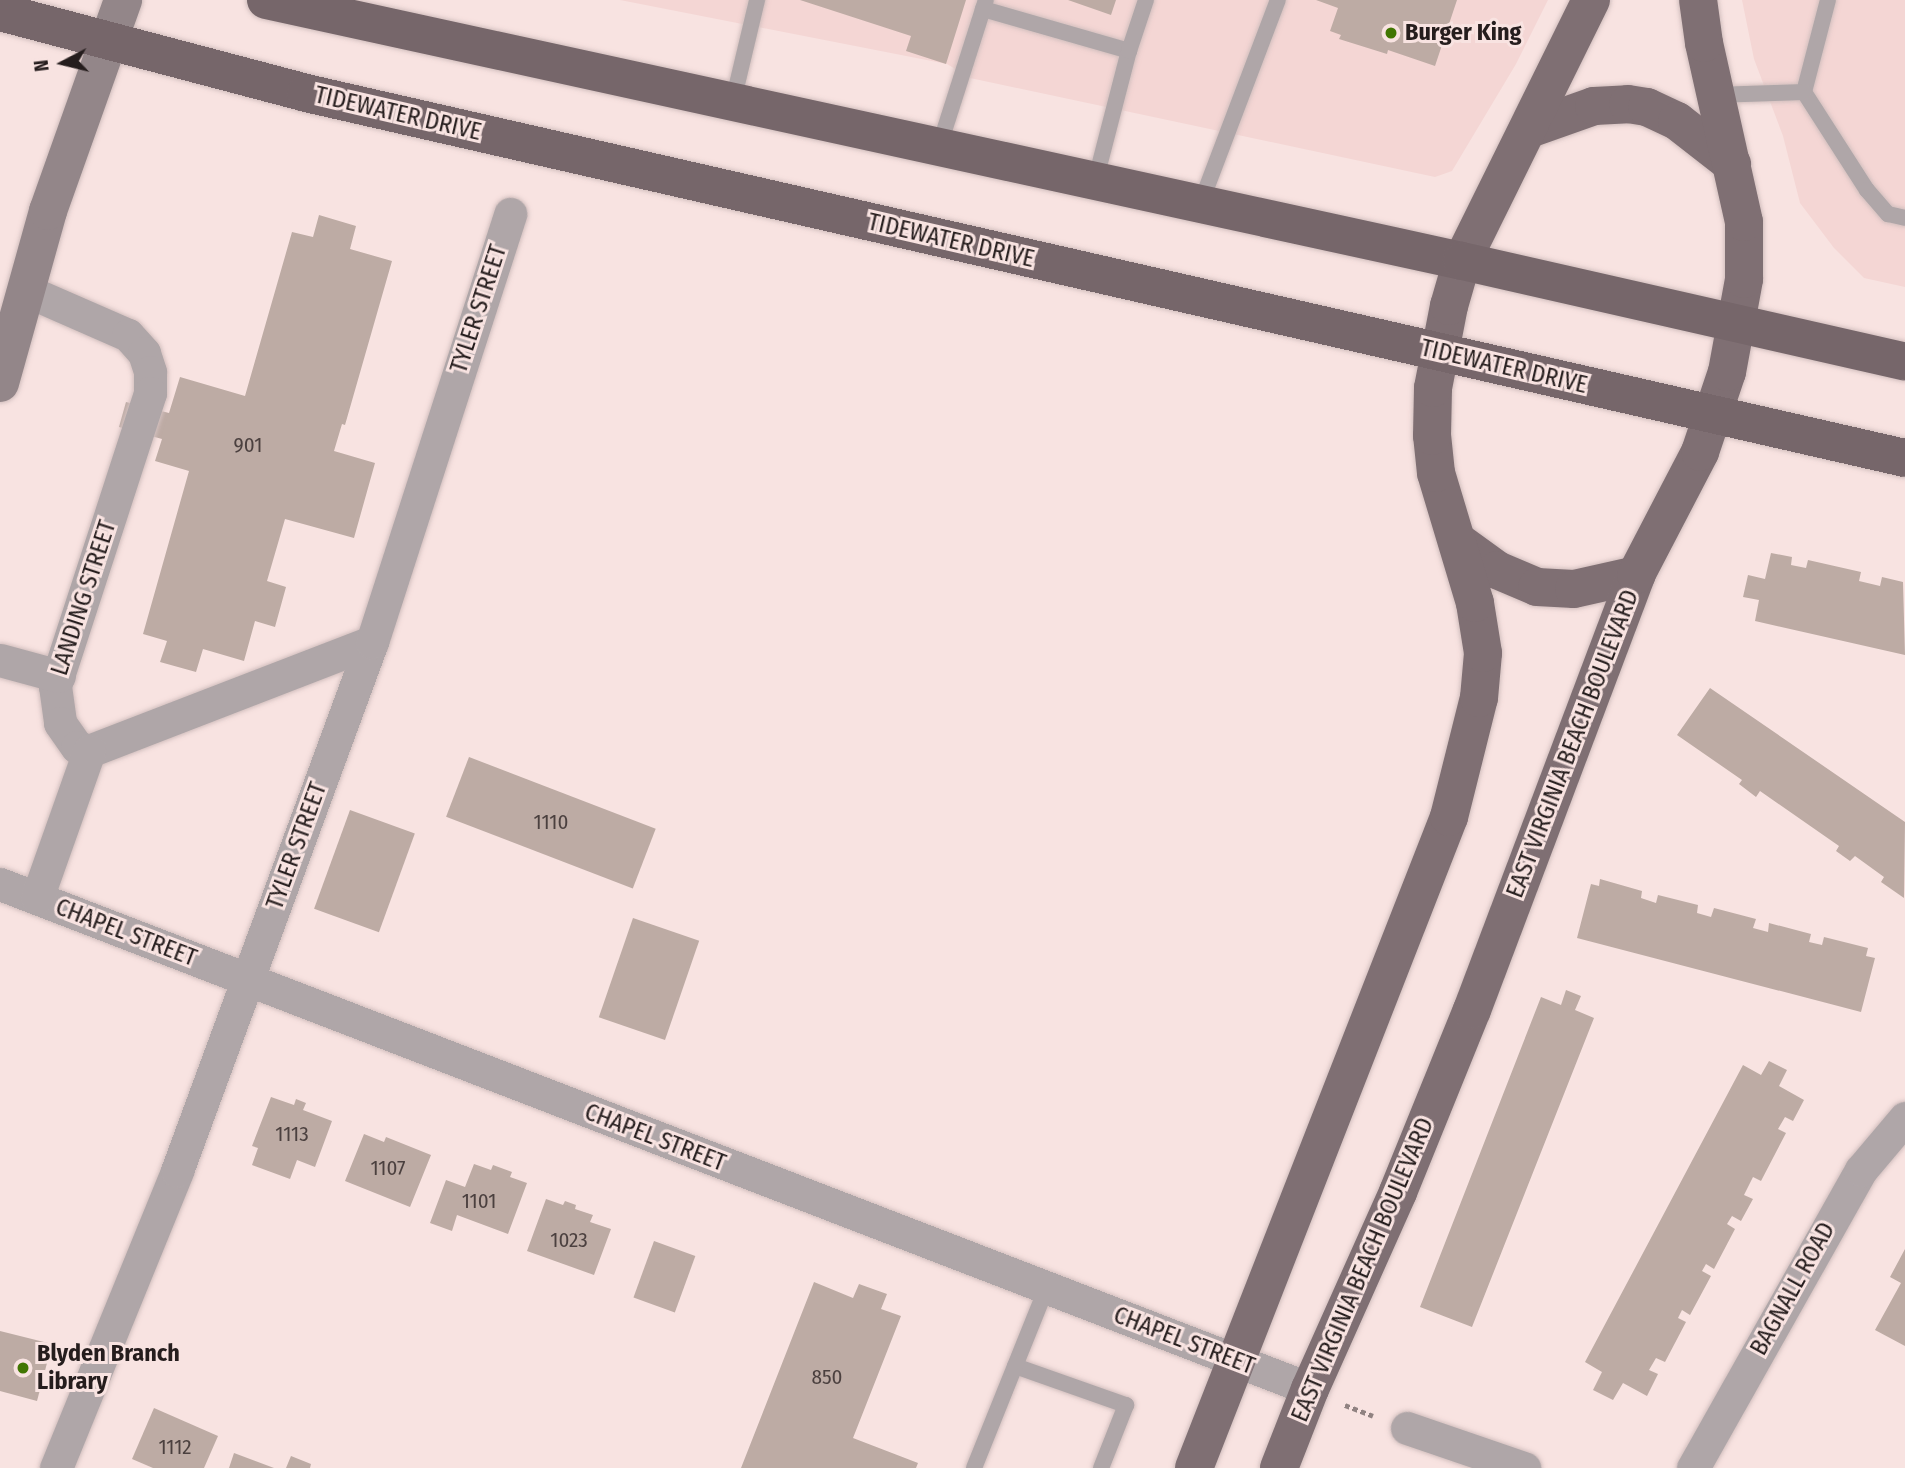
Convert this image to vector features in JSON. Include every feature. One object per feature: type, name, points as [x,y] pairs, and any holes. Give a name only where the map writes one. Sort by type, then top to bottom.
[{"type":"highway","points":[[266,0],[732,104],[1462,261],[1905,362]]},
{"type":"highway","name":"TIDEWATER DRIVE","points":[[0,12],[306,93],[1905,458]]},
{"type":"main road","points":[[0,383],[48,211],[122,0]]},
{"type":"main road","points":[[1194,1468],[1234,1360],[1449,817],[1479,698],[1483,653],[1475,603],[1442,500],[1432,436],[1433,388],[1462,261],[1591,0]]},
{"type":"main road","name":"EAST VIRGINIA BEACH BOULEVARD","points":[[1279,1468],[1310,1389],[1398,1192],[1472,1010],[1636,575],[1681,492],[1714,414],[1738,324],[1745,247],[1744,222],[1715,95],[1698,0]]},
{"type":"main road","points":[[1529,129],[1594,106],[1629,104],[1647,107],[1677,121],[1732,164]]},
{"type":"main road","points":[[1457,541],[1497,570],[1537,587],[1574,589],[1636,575]]},
{"type":"street","name":"TYLER STREET","points":[[56,1468],[177,1171],[373,642],[510,214]]},
{"type":"street","name":"LANDING STREET","points":[[25,290],[128,335],[144,353],[150,372],[150,393],[55,686],[60,723],[76,747],[89,751]]},
{"type":"street","points":[[37,898],[89,751],[373,642]]},
{"type":"street","points":[[0,660],[59,676]]},
{"type":"street","name":"CHAPEL STREET","points":[[0,884],[1310,1389]]},
{"type":"street","name":"BAGNALL ROAD","points":[[1693,1468],[1861,1170],[1905,1118]]},
{"type":"street","points":[[1407,1428],[1524,1468]]},
{"type":"lane","points":[[732,104],[757,0]]},
{"type":"lane","points":[[1095,182],[1129,51],[1146,0]]},
{"type":"lane","points":[[1200,205],[1278,0]]},
{"type":"lane","points":[[1828,0],[1804,92],[1867,190],[1888,214],[1905,218]]},
{"type":"lane","points":[[939,148],[985,5],[1129,51]]},
{"type":"lane","points":[[1715,95],[1804,92]]},
{"type":"lane","points":[[974,1468],[1046,1289]]},
{"type":"lane","points":[[1016,1366],[1125,1405],[1101,1468]]},
{"type":"path","points":[[1310,1389],[1407,1428]]},
{"type":"shaded area","points":[[620,0],[1548,0],[1516,64],[1452,171],[1435,177],[970,78],[947,64]]},
{"type":"shaded area","points":[[1742,0],[1905,0],[1905,287],[1864,278],[1834,248],[1800,203],[1783,136],[1754,59]]},
{"type":"building","points":[[800,0],[966,0],[946,64],[906,51],[911,36]]},
{"type":"building","points":[[1068,0],[1116,0],[1111,15]]},
{"type":"building","name":"Burger King","points":[[1316,0],[1457,0],[1435,66],[1388,50],[1387,54],[1339,39],[1341,35],[1330,31],[1338,8]]},
{"type":"building","points":[[319,215],[356,226],[350,249],[392,261],[345,425],[342,424],[334,451],[375,463],[354,538],[285,519],[267,581],[286,587],[275,627],[255,621],[244,661],[203,649],[196,672],[160,662],[167,641],[143,634],[189,471],[155,461],[162,439],[119,427],[126,402],[169,413],[180,377],[245,396],[292,232],[313,237]]},
{"type":"building","points":[[1771,553],[1792,557],[1791,565],[1806,568],[1808,560],[1861,572],[1859,581],[1880,586],[1882,577],[1903,582],[1905,655],[1755,621],[1759,600],[1743,597],[1748,575],[1765,579]]},
{"type":"building","points":[[1710,688],[1905,822],[1904,898],[1881,882],[1884,877],[1855,856],[1850,861],[1836,851],[1839,846],[1760,791],[1756,797],[1739,784],[1742,780],[1677,735]]},
{"type":"building","points":[[469,757],[656,829],[633,888],[446,817]]},
{"type":"building","points":[[350,810],[415,834],[379,932],[314,909]]},
{"type":"building","points":[[1600,879],[1642,891],[1641,898],[1656,903],[1658,895],[1698,905],[1697,913],[1711,917],[1714,908],[1756,919],[1753,928],[1768,932],[1769,923],[1811,934],[1809,942],[1822,945],[1824,937],[1868,948],[1866,956],[1875,958],[1861,1012],[1577,938],[1591,884],[1599,886]]},
{"type":"building","points":[[633,918],[699,941],[665,1040],[599,1017]]},
{"type":"building","points":[[1566,990],[1581,996],[1575,1010],[1594,1018],[1472,1327],[1420,1307],[1541,997],[1561,1005]]},
{"type":"building","points":[[1769,1061],[1787,1070],[1779,1086],[1804,1100],[1793,1121],[1785,1117],[1778,1129],[1786,1133],[1761,1181],[1753,1177],[1744,1195],[1753,1199],[1741,1221],[1732,1216],[1727,1224],[1735,1229],[1714,1269],[1706,1264],[1702,1271],[1711,1276],[1690,1315],[1682,1310],[1678,1318],[1686,1322],[1665,1362],[1656,1358],[1649,1370],[1658,1374],[1647,1396],[1623,1383],[1613,1400],[1593,1390],[1602,1372],[1585,1362],[1743,1065],[1761,1075]]},
{"type":"building","points":[[271,1097],[294,1105],[296,1099],[306,1103],[303,1110],[332,1121],[315,1167],[297,1160],[290,1179],[252,1165],[258,1148],[252,1146]]},
{"type":"building","points":[[364,1134],[384,1142],[386,1137],[431,1155],[410,1207],[345,1181]]},
{"type":"building","points":[[474,1164],[491,1170],[493,1165],[512,1172],[510,1177],[527,1183],[508,1234],[457,1215],[452,1231],[430,1223],[446,1180],[465,1187]]},
{"type":"building","points":[[546,1199],[563,1205],[565,1201],[576,1205],[575,1209],[593,1215],[590,1222],[611,1229],[594,1275],[527,1251]]},
{"type":"building","points":[[654,1241],[695,1256],[675,1312],[633,1297]]},
{"type":"building","points":[[1905,1249],[1905,1346],[1875,1330],[1901,1283],[1890,1277]]},
{"type":"building","points":[[814,1282],[853,1298],[859,1284],[887,1294],[881,1309],[901,1316],[853,1438],[918,1463],[916,1468],[741,1468]]},
{"type":"building","name":"Blyden Branch Library","points":[[0,1331],[52,1344],[37,1401],[0,1391]]},
{"type":"building","points":[[154,1408],[218,1436],[204,1468],[153,1468],[132,1459]]},
{"type":"building","points":[[234,1453],[274,1468],[229,1468]]},
{"type":"building","points":[[291,1456],[311,1464],[310,1468],[286,1468]]},
{"type":"place","name":"Burger King","points":[[1391,33]]},
{"type":"place","name":"Blyden Branch Library","points":[[23,1368]]}]
